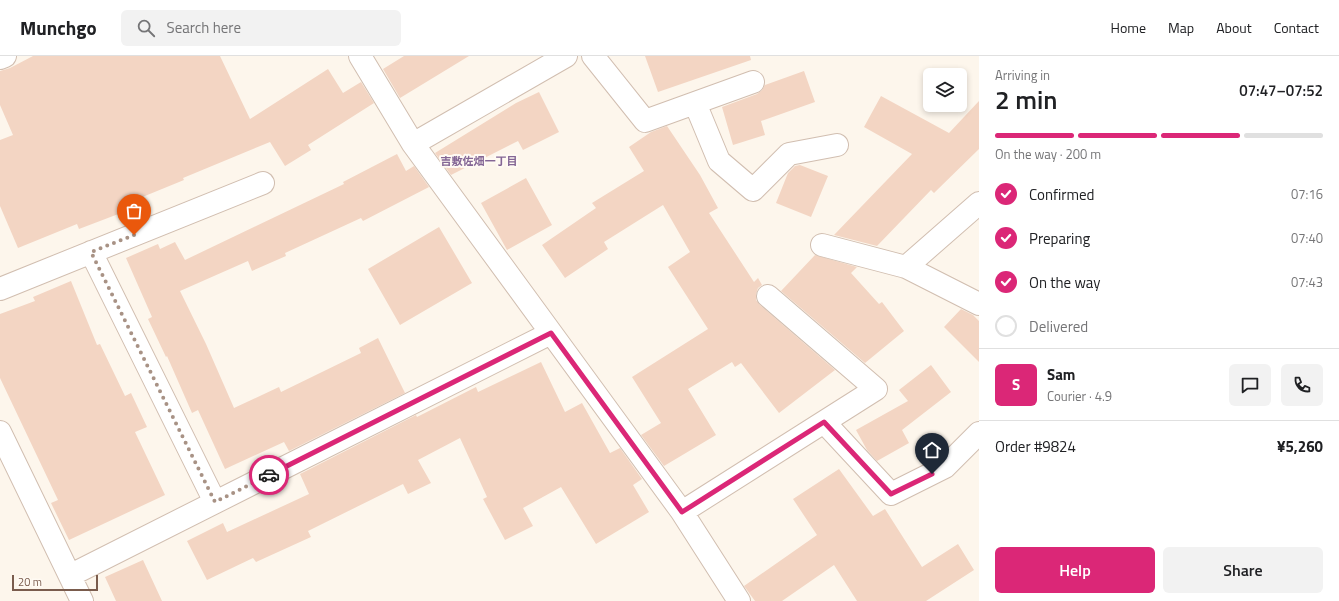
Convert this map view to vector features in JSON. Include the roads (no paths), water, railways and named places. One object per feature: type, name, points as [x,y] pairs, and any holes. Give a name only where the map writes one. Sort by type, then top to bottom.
[{"type":"street","points":[[0,58],[5,56]]},
{"type":"street","points":[[360,56],[413,144],[682,512],[739,601]]},
{"type":"street","points":[[413,144],[566,56]]},
{"type":"street","points":[[593,56],[645,121],[753,82]]},
{"type":"street","points":[[695,103],[719,161],[753,190],[789,154],[837,145]]},
{"type":"street","points":[[0,289],[262,182]]},
{"type":"street","points":[[906,267],[979,203]]},
{"type":"street","points":[[822,245],[906,267],[979,304]]},
{"type":"street","points":[[91,252],[215,502]]},
{"type":"street","points":[[682,512],[876,389],[768,296]]},
{"type":"street","points":[[70,575],[551,333]]},
{"type":"street","points":[[824,422],[891,494],[945,467],[979,432]]},
{"type":"street","points":[[0,432],[82,601]]},
{"type":"district","name":"吉敷佐畑一丁目","points":[[479,161]]}]
